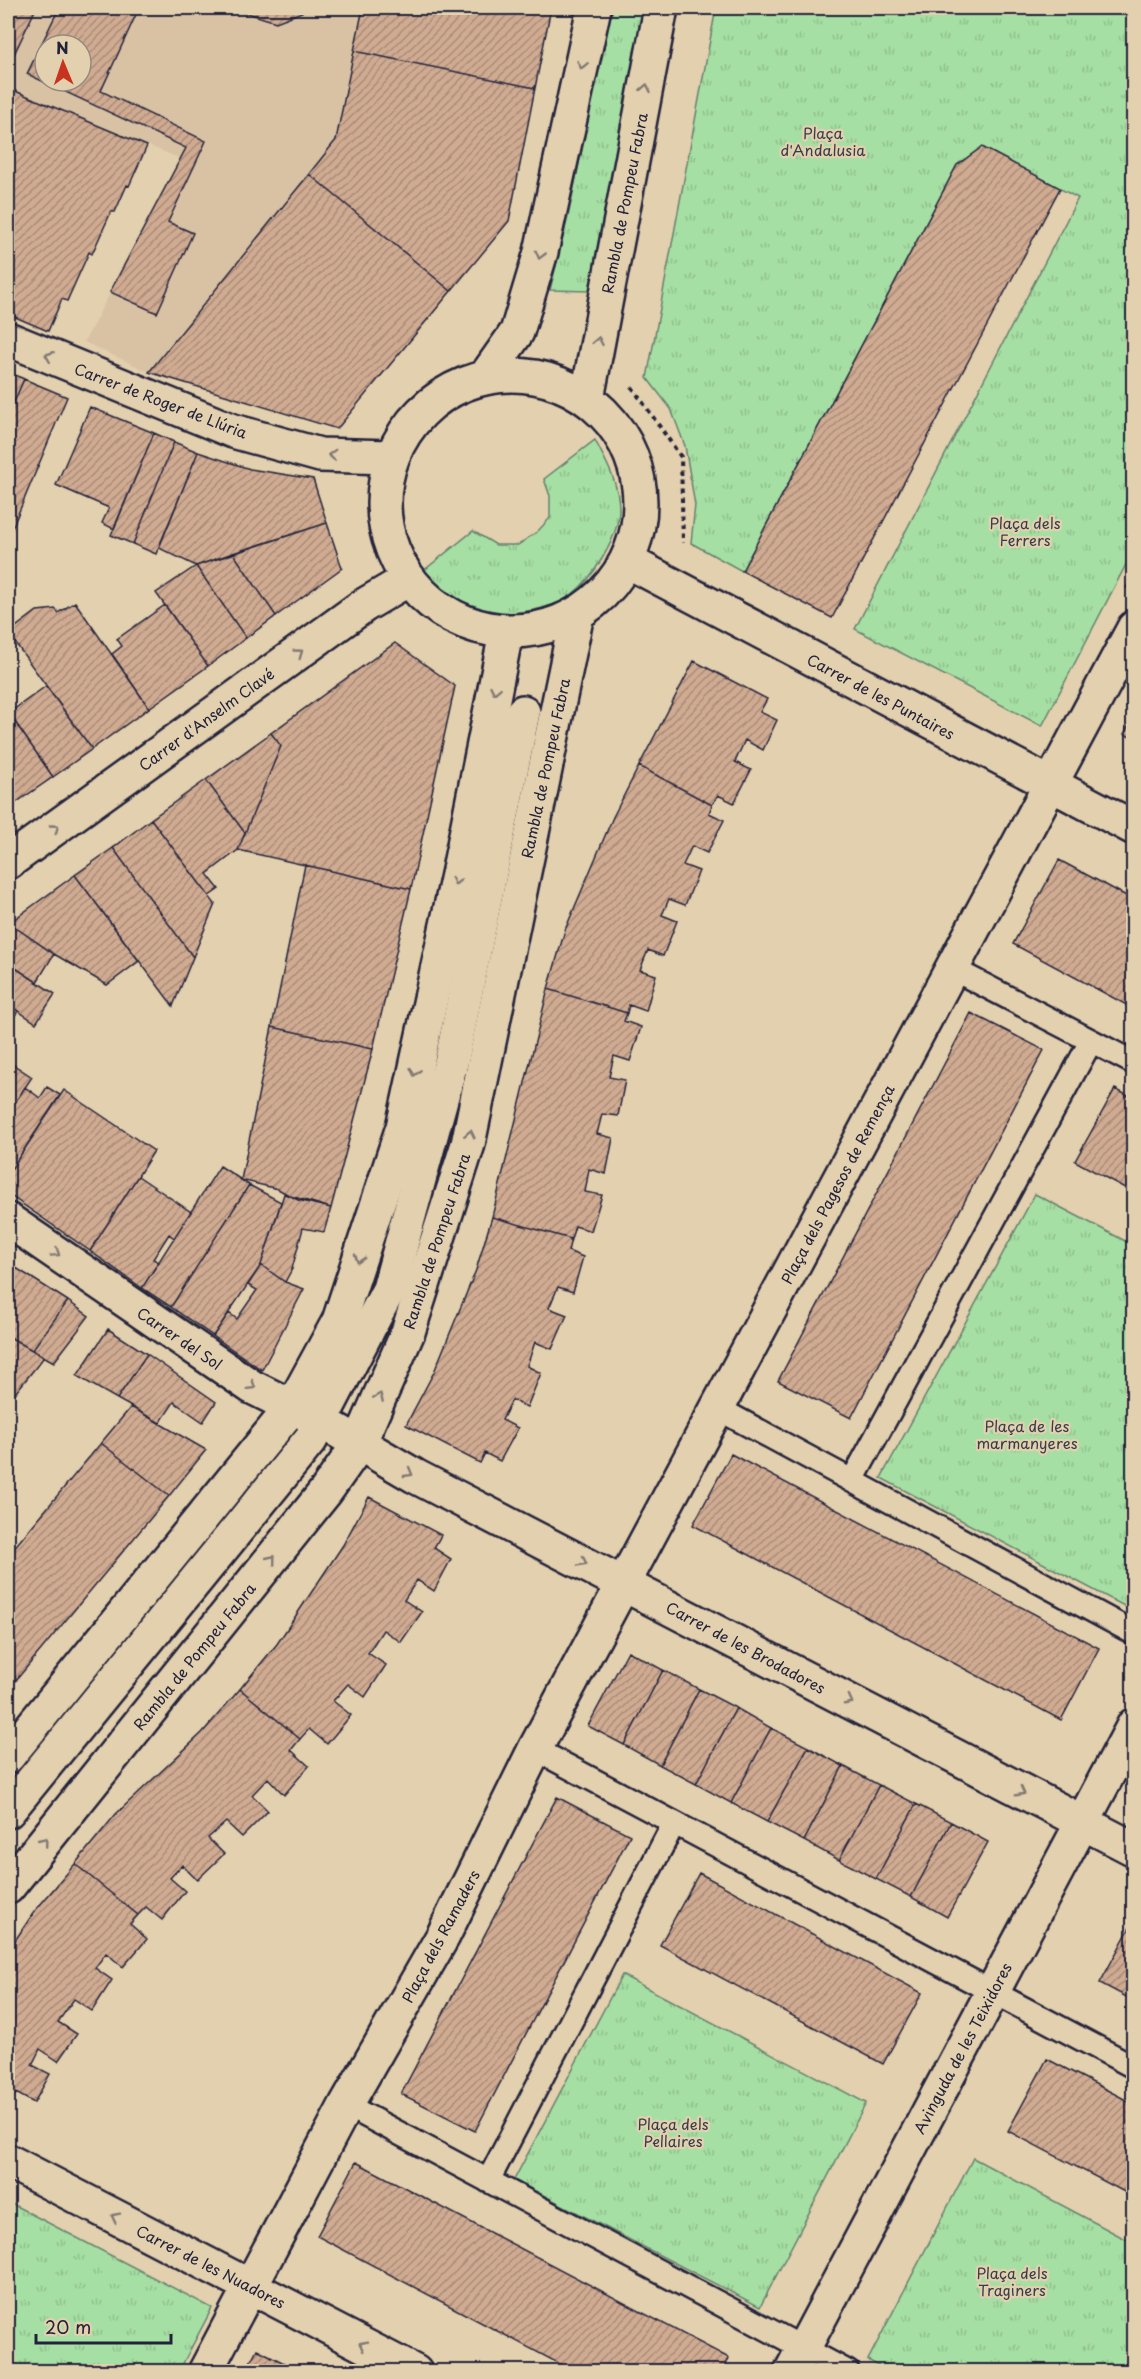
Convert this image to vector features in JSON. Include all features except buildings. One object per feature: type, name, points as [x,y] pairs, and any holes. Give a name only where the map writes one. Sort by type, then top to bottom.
[{"type":"street","points":[[486,376],[517,332],[541,252],[594,8]]},
{"type":"street","name":"Rambla de Pompeu Fabra","points":[[587,399],[661,8]]},
{"type":"street","name":"Carrer de Roger de Llúria","points":[[8,339],[233,431],[320,454],[390,457]]},
{"type":"street","points":[[534,375],[587,399],[592,401],[623,436],[642,493],[634,548],[629,562],[596,602],[576,619],[506,633],[457,620],[407,580],[398,565],[383,519],[390,457],[404,430],[435,398],[486,376],[534,375]]},
{"type":"street","name":"Carrer de les Puntaires","points":[[629,562],[1134,828]]},
{"type":"street","name":"Carrer d'Anselm Clavé","points":[[8,862],[363,606],[407,580]]},
{"type":"street","name":"Rambla de Pompeu Fabra","points":[[8,1887],[327,1491],[359,1443],[408,1332],[468,1144],[576,619]]},
{"type":"street","points":[[1050,784],[1134,628]]},
{"type":"street","name":"Rambla de Pompeu Fabra","points":[[8,1811],[304,1447],[306,1414],[403,1127],[459,870],[506,633]]},
{"type":"street","name":"Rambla de Pompeu Fabra","points":[[8,1755],[306,1414],[389,1289],[452,1059],[524,712]]},
{"type":"street","name":"Plaça dels Pagesos de Remença","points":[[624,1583],[1050,784]]},
{"type":"street","name":"Carrer del Sol","points":[[8,1221],[252,1387],[359,1443]]},
{"type":"street","name":"Carrer de les Brodadores","points":[[359,1443],[415,1476],[1134,1848]]},
{"type":"street","name":"Plaça dels Ramaders","points":[[205,2372],[346,2105],[443,1936],[535,1749],[624,1583]]},
{"type":"street","name":"Avinguda de les Teixidores","points":[[798,2360],[1134,1725]]},
{"type":"street","name":"Carrer de les Nuadores","points":[[8,2161],[249,2285],[400,2368]]},
{"type":"lane","points":[[951,968],[1134,1063]]},
{"type":"lane","points":[[852,1481],[1091,1041]]},
{"type":"lane","points":[[717,1408],[1134,1633]]},
{"type":"lane","points":[[535,1749],[1134,2067]]},
{"type":"lane","points":[[488,2181],[674,1823]]},
{"type":"lane","points":[[346,2105],[488,2181],[798,2360],[848,2372]]},
{"type":"path","points":[[626,379],[681,457],[682,540],[690,554],[673,586]]},
{"type":"shaded area","points":[[36,8],[363,8],[336,140],[149,372],[84,342],[181,159],[8,88],[14,71],[8,67]]},
{"type":"green space","points":[[611,8],[652,8],[607,224],[590,291],[550,290],[568,217]]},
{"type":"green space","name":"Plaça d'Andalusia","points":[[716,8],[1133,8],[1133,551],[1042,726],[855,629],[1078,198],[1042,179],[957,165],[742,571],[691,543],[695,505],[685,446],[671,409],[647,378]]},
{"type":"green space","points":[[595,440],[617,490],[618,520],[610,544],[596,568],[571,595],[552,605],[526,611],[488,613],[463,604],[422,572],[473,531],[496,545],[518,545],[538,531],[550,518],[550,496],[544,479]]},
{"type":"green space","name":"Plaça de les marmanyeres","points":[[1035,1194],[1133,1245],[1134,1599],[1128,1608],[881,1478]]},
{"type":"green space","name":"Plaça dels Pellaires","points":[[622,1975],[866,2103],[760,2307],[514,2180]]},
{"type":"green space","name":"Plaça dels Traginers","points":[[973,2158],[1133,2243],[1133,2371],[889,2372],[868,2360]]},
{"type":"green space","points":[[8,2202],[212,2308],[179,2371],[8,2371]]},
{"type":"park label","name":"Plaça dels Ferrers","points":[[1025,530]]}]
